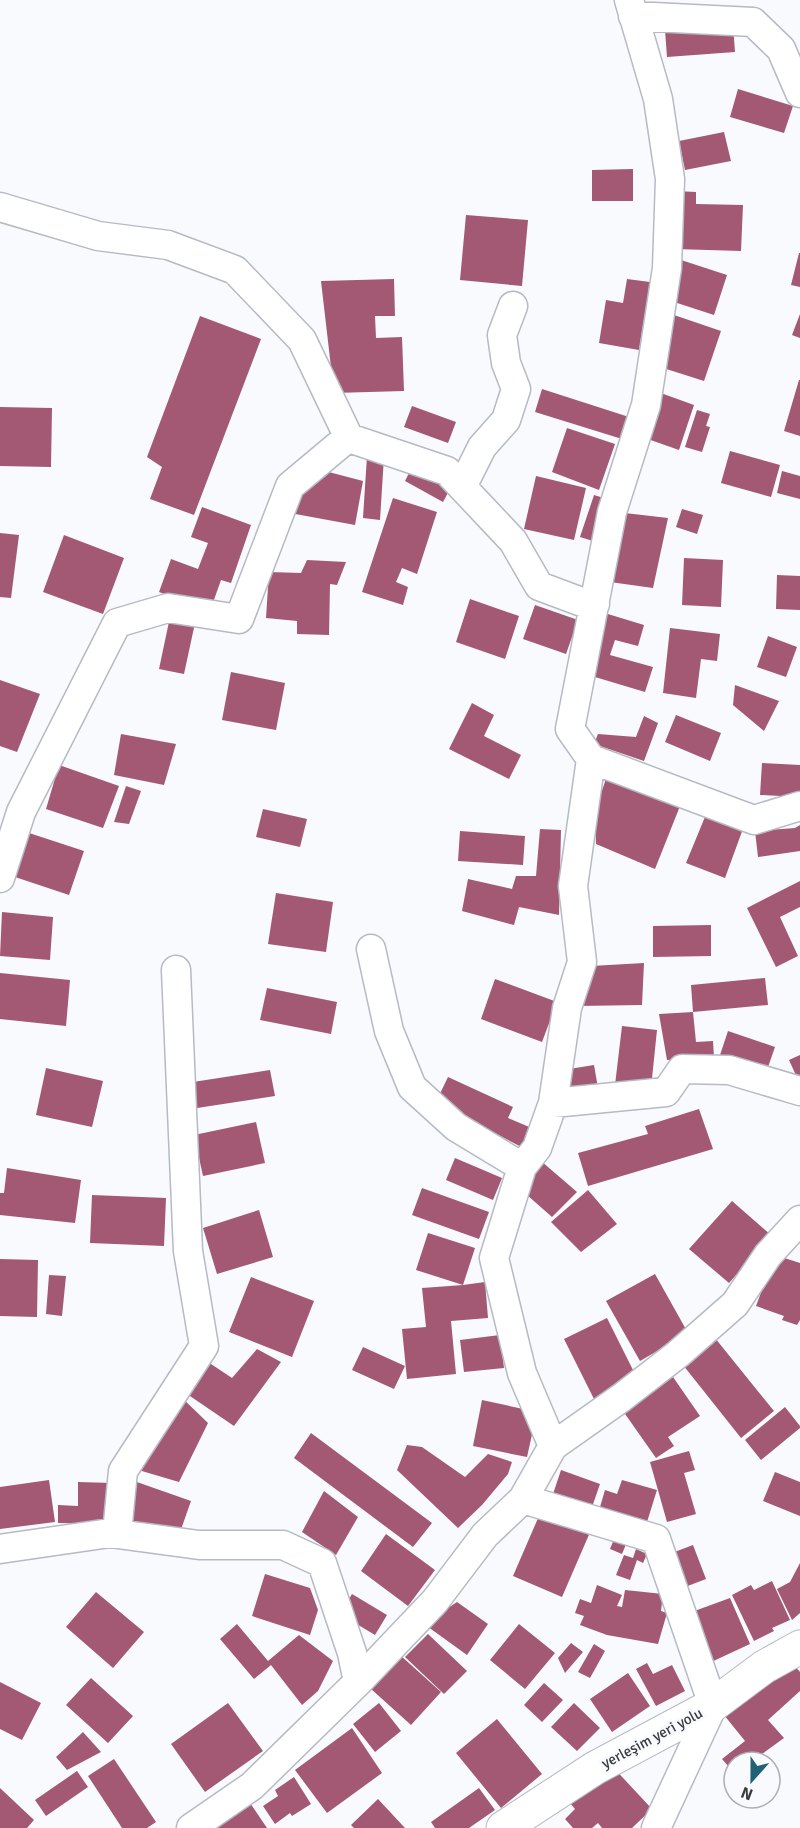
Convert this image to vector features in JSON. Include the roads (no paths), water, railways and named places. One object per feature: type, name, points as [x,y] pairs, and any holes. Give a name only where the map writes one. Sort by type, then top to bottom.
[{"type":"street","points":[[800,93],[782,49],[753,22],[631,8],[658,99],[670,179],[667,268],[646,405],[612,512],[570,729],[591,759],[754,820],[800,806]]},
{"type":"street","points":[[0,207],[98,236],[168,245],[235,270],[302,340],[349,438],[447,471],[513,541],[538,586],[579,601],[596,604]]},
{"type":"street","points":[[462,487],[482,447],[506,420],[516,389],[506,363],[502,334],[513,306]]},
{"type":"street","points":[[0,878],[21,812],[117,623],[168,608],[239,619],[290,486],[349,438]]},
{"type":"street","points":[[553,1446],[522,1373],[494,1258],[522,1167],[537,1148],[553,1103],[567,1008],[582,962],[573,886],[591,759]]},
{"type":"street","points":[[371,949],[389,1031],[412,1087],[456,1127],[522,1167]]},
{"type":"street","points":[[117,1533],[123,1471],[204,1346],[188,1251],[176,970]]},
{"type":"street","points":[[553,1103],[666,1092],[682,1069],[729,1070],[800,1092]]},
{"type":"street","points":[[191,1828],[252,1786],[358,1682],[435,1601],[485,1535],[523,1499],[553,1446],[678,1354],[735,1304],[768,1255],[800,1220]]},
{"type":"street","points":[[523,1499],[656,1539],[713,1704],[656,1828]]},
{"type":"street","points":[[1,1546],[110,1533],[199,1545],[283,1545],[322,1563],[352,1653],[358,1682]]},
{"type":"street","name":"yerleşim yeri yolu","points":[[503,1828],[595,1768],[713,1704],[765,1667],[800,1647]]}]
